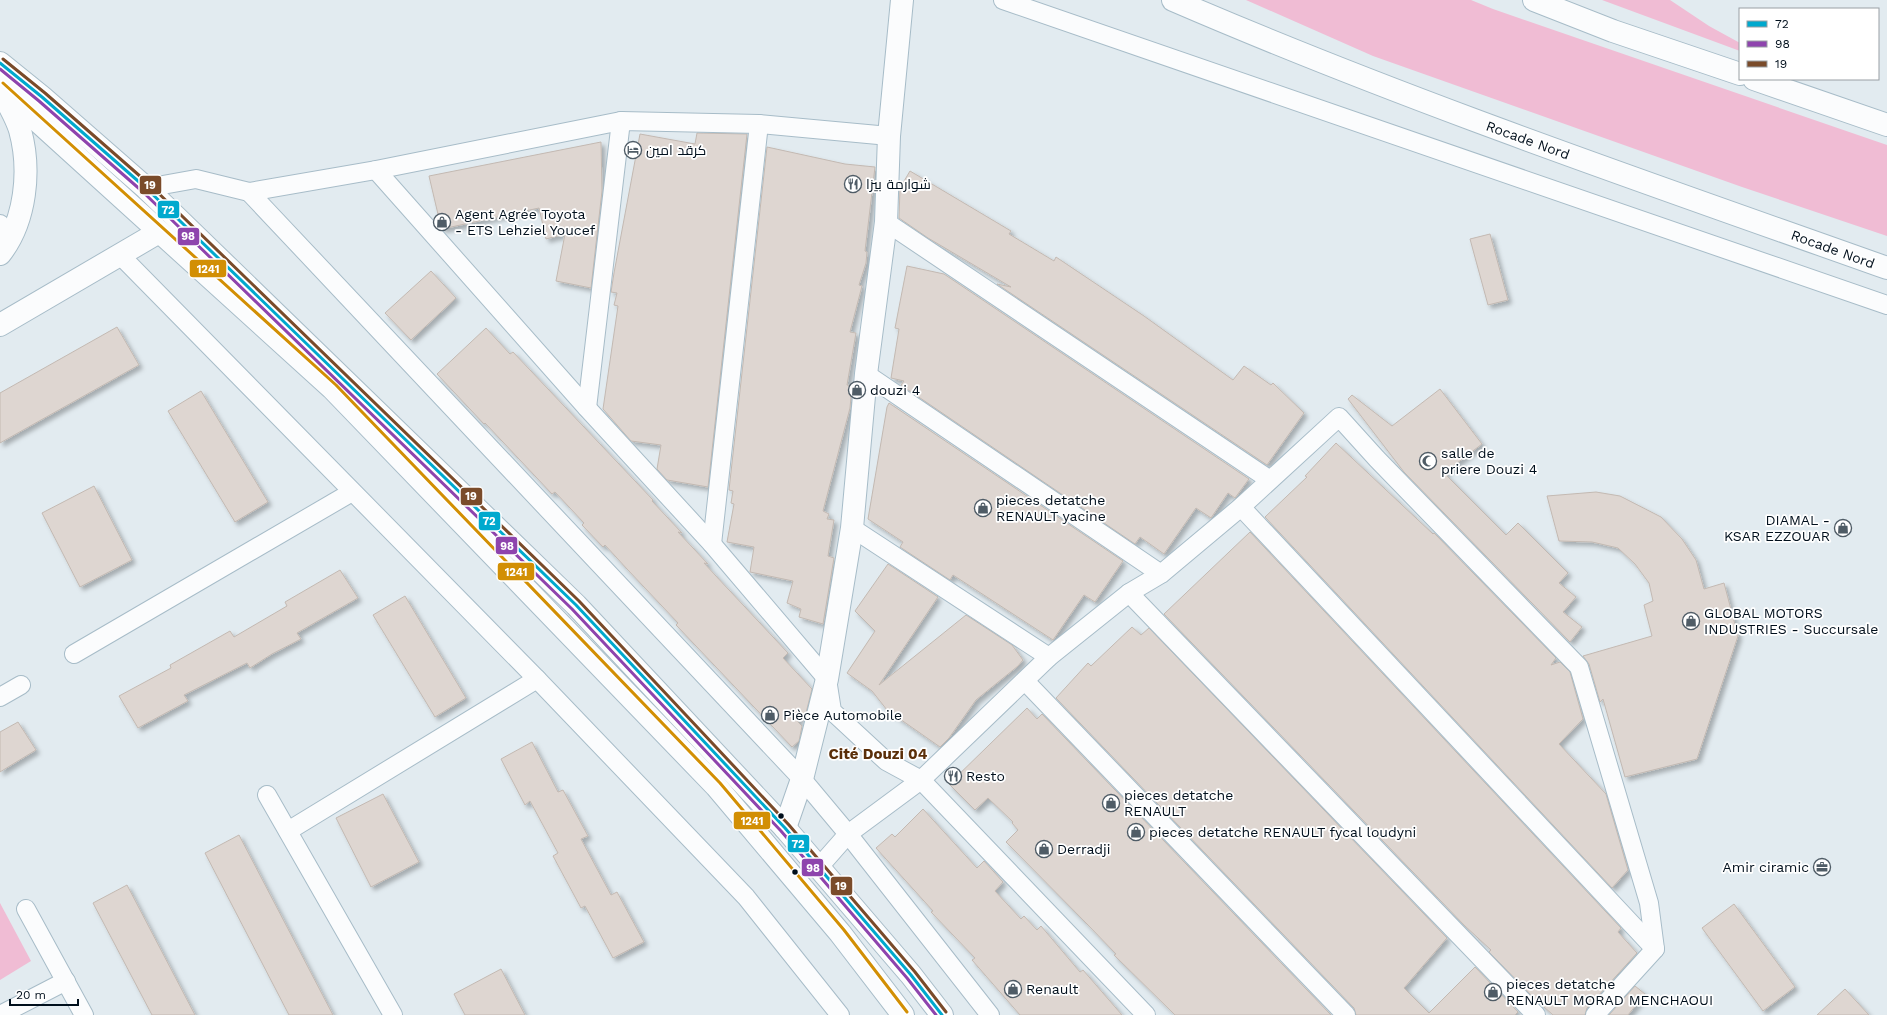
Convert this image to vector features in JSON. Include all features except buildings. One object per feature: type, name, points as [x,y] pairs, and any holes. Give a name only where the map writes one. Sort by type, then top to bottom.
[{"type":"main road","points":[[785,828],[802,780],[827,679],[852,528],[866,374],[886,222],[889,136],[902,0]]},
{"type":"main road","name":"Rocade Nord","points":[[1173,0],[1262,39],[1483,124],[1887,268]]},
{"type":"main road","points":[[1534,0],[1614,31],[1739,74]]},
{"type":"main road","points":[[0,63],[42,97],[146,188],[576,606],[785,828],[911,975],[942,1015]]},
{"type":"main road","points":[[1757,80],[1887,125]]},
{"type":"main road","points":[[0,87],[332,388],[711,781],[840,933],[904,1015]]},
{"type":"main road","points":[[0,87],[20,129],[24,157],[25,192],[19,216],[3,240]]},
{"type":"main road","points":[[0,325],[159,232]]},
{"type":"street","points":[[1003,0],[1887,305]]},
{"type":"street","points":[[146,188],[196,179],[250,192],[376,170],[621,121],[759,124],[889,136]]},
{"type":"street","points":[[586,408],[621,121]]},
{"type":"street","points":[[712,544],[759,124]]},
{"type":"street","points":[[376,170],[586,408],[712,544],[827,679],[832,711],[886,761],[921,780],[1146,1015]]},
{"type":"street","points":[[250,192],[802,780],[848,834],[990,1015]]},
{"type":"street","points":[[886,222],[1270,480]]},
{"type":"street","points":[[120,255],[536,679],[746,897],[840,1015]]},
{"type":"street","points":[[866,374],[1161,574]]},
{"type":"street","points":[[819,867],[848,834],[921,780],[1025,681],[1048,657],[1129,593],[1161,574],[1241,507],[1338,417],[1579,667],[1649,903],[1655,949],[1595,1015]]},
{"type":"street","points":[[74,654],[352,492]]},
{"type":"street","points":[[1241,507],[1655,949]]},
{"type":"street","points":[[852,528],[1048,657]]},
{"type":"street","points":[[1129,593],[1536,1015]]},
{"type":"street","points":[[288,831],[536,679]]},
{"type":"street","points":[[1025,681],[1346,1015]]},
{"type":"street","points":[[0,697],[21,686]]},
{"type":"street","points":[[267,795],[393,1015]]},
{"type":"street","points":[[26,909],[84,1015]]},
{"type":"street","points":[[0,1015],[66,981]]},
{"type":"shaded area","points":[[1246,0],[1471,0],[1493,9],[1887,145],[1887,236],[1742,187],[1373,56]]},
{"type":"shaded area","points":[[1602,0],[1670,0],[1709,26],[1739,42],[1739,51]]},
{"type":"shaded area","points":[[0,903],[31,961],[0,980]]},
{"type":"transit line","name":"19","points":[[3,59],[45,93],[149,184],[579,601],[789,825],[915,972],[946,1012]]},
{"type":"transit line","name":"72","points":[[0,63],[42,97],[146,188],[576,605],[785,828],[911,975],[942,1015]]},
{"type":"transit line","name":"98","points":[[0,69],[143,192],[572,609],[781,831],[907,978],[936,1015]]},
{"type":"transit line","name":"1241","points":[[3,83],[336,385],[720,783],[844,930],[907,1012]]},
{"type":"place","name":"كرقد امين","points":[[633,150]]},
{"type":"place","name":"شوارمة بيزا","points":[[853,184]]},
{"type":"place","name":"Agent Agrée Toyota - ETS Lehziel Youcef","points":[[442,222]]},
{"type":"place","name":"douzi 4","points":[[857,390]]},
{"type":"place","name":"salle de priere Douzi 4","points":[[1428,461]]},
{"type":"place","name":"pieces detatche RENAULT yacine","points":[[983,508]]},
{"type":"place","name":"DIAMAL - KSAR EZZOUAR","points":[[1843,528]]},
{"type":"place","name":"GLOBAL MOTORS INDUSTRIES - Succursale","points":[[1691,621]]},
{"type":"place","name":"Pièce Automobile","points":[[770,715]]},
{"type":"place","name":"Resto","points":[[953,776]]},
{"type":"place","name":"pieces detatche RENAULT","points":[[1111,803]]},
{"type":"place","name":"pieces detatche RENAULT fycal loudyni","points":[[1136,832]]},
{"type":"place","name":"Derradji","points":[[1044,849]]},
{"type":"place","name":"Amir ciramic","points":[[1822,867]]},
{"type":"place","name":"Renault","points":[[1013,989]]},
{"type":"place","name":"pieces detatche RENAULT MORAD MENCHAOUI","points":[[1493,992]]},
{"type":"district","name":"Cité Douzi 04","points":[[878,754]]}]
